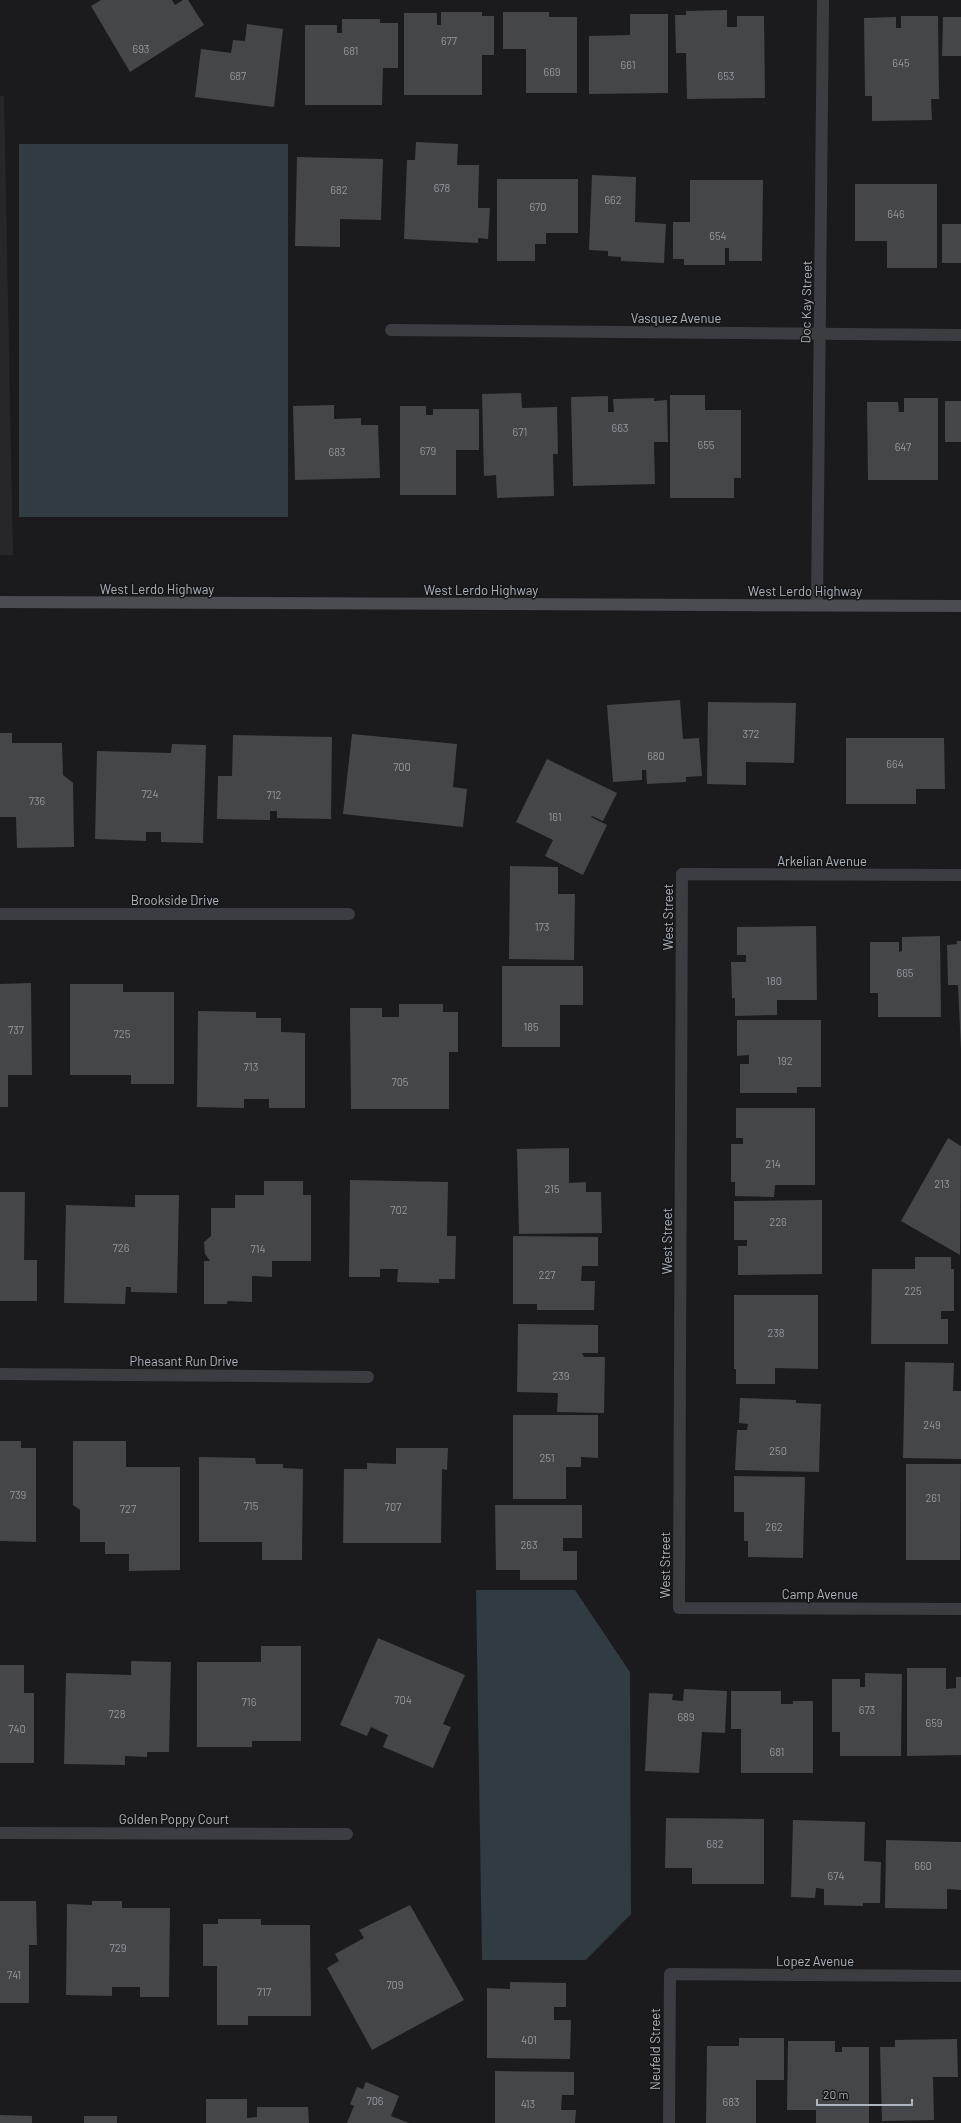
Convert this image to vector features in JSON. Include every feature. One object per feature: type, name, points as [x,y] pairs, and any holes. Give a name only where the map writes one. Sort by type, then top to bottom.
[{"type":"main road","name":"West Lerdo Highway","points":[[0,602],[961,606]]},
{"type":"street","name":"Doc Kay Street","points":[[817,605],[823,0]]},
{"type":"street","name":"Vasquez Avenue","points":[[391,330],[961,335]]},
{"type":"street","name":"Arkelian Avenue","points":[[682,874],[961,875]]},
{"type":"street","name":"West Street","points":[[679,1608],[682,874]]},
{"type":"street","name":"Brookside Drive","points":[[0,914],[349,914]]},
{"type":"street","name":"Pheasant Run Drive","points":[[0,1374],[368,1377]]},
{"type":"street","name":"Camp Avenue","points":[[679,1608],[961,1609]]},
{"type":"street","name":"Golden Poppy Court","points":[[0,1832],[347,1834]]},
{"type":"street","name":"Lopez Avenue","points":[[670,1974],[961,1976]]},
{"type":"street","name":"Neufeld Street","points":[[669,2123],[670,1974]]},
{"type":"shaded area","points":[[0,96],[4,96],[13,555],[0,555]]},
{"type":"shaded area","points":[[19,144],[288,144],[288,517],[19,517]]},
{"type":"shaded area","points":[[476,1590],[575,1590],[630,1672],[631,1914],[586,1960],[482,1960]]},
{"type":"building","points":[[101,0],[172,0],[175,5],[183,0],[188,0],[204,25],[130,72],[91,6]]},
{"type":"building","points":[[727,10],[727,27],[737,27],[737,16],[764,16],[765,98],[687,99],[686,53],[676,53],[675,15],[686,15],[686,11]]},
{"type":"building","points":[[441,12],[482,12],[482,16],[494,16],[494,55],[482,55],[482,95],[404,95],[404,13],[437,13],[437,25],[441,25]]},
{"type":"building","points":[[503,12],[549,12],[549,17],[577,17],[577,93],[526,93],[526,49],[503,49]]},
{"type":"building","points":[[630,14],[668,14],[668,93],[589,94],[589,36],[630,35]]},
{"type":"building","points":[[901,16],[938,16],[939,99],[931,99],[932,120],[872,121],[872,96],[865,96],[864,18],[896,17],[896,28],[901,28]]},
{"type":"building","points":[[943,17],[961,17],[961,56],[942,56]]},
{"type":"building","points":[[342,19],[380,19],[380,23],[398,23],[398,68],[383,68],[382,105],[305,105],[305,25],[337,25],[337,33],[342,33]]},
{"type":"building","points":[[247,24],[283,29],[274,107],[195,97],[201,49],[231,53],[233,40],[245,41]]},
{"type":"building","points":[[416,142],[458,144],[457,165],[479,165],[478,208],[490,208],[488,239],[478,238],[478,243],[404,239],[407,160],[415,160]]},
{"type":"building","points":[[297,157],[383,159],[381,220],[340,219],[340,247],[295,246]]},
{"type":"building","points":[[592,175],[636,177],[635,222],[666,224],[664,263],[621,261],[621,257],[608,256],[608,251],[589,250]]},
{"type":"building","points":[[497,179],[578,179],[578,233],[546,233],[546,244],[535,244],[535,261],[497,261]]},
{"type":"building","points":[[690,180],[763,180],[762,261],[729,261],[729,248],[725,248],[725,265],[684,265],[684,259],[673,259],[673,222],[690,222]]},
{"type":"building","points":[[855,184],[937,184],[937,268],[887,268],[887,241],[855,241]]},
{"type":"building","points":[[942,224],[961,224],[961,263],[942,263]]},
{"type":"building","points":[[521,393],[522,408],[557,407],[558,454],[553,454],[554,496],[497,498],[496,475],[484,476],[482,394]]},
{"type":"building","points":[[670,395],[705,395],[705,410],[741,410],[741,478],[734,478],[734,498],[670,498]]},
{"type":"building","points":[[608,396],[608,412],[614,412],[613,399],[654,398],[654,401],[667,400],[668,442],[654,442],[655,484],[573,486],[571,397]]},
{"type":"building","points":[[904,398],[938,398],[938,480],[868,480],[867,402],[898,402],[899,412],[904,412]]},
{"type":"building","points":[[945,401],[961,401],[961,442],[945,442]]},
{"type":"building","points":[[334,405],[334,419],[361,418],[361,425],[378,425],[380,478],[295,480],[293,406]]},
{"type":"building","points":[[400,406],[426,406],[426,415],[433,415],[433,409],[479,409],[479,450],[456,450],[456,495],[400,495]]},
{"type":"building","points":[[680,700],[683,739],[699,738],[702,776],[686,777],[686,782],[647,784],[646,770],[642,770],[642,780],[613,782],[607,705]]},
{"type":"building","points":[[708,702],[796,703],[794,763],[746,762],[746,785],[707,784]]},
{"type":"building","points":[[0,733],[12,733],[12,743],[62,743],[63,775],[73,783],[74,847],[17,848],[16,817],[0,817]]},
{"type":"building","points":[[352,734],[457,744],[453,787],[467,789],[463,827],[343,814]]},
{"type":"building","points":[[233,735],[332,737],[331,819],[277,818],[277,811],[270,811],[270,820],[217,819],[218,776],[232,776]]},
{"type":"building","points":[[846,738],[944,738],[945,789],[916,789],[916,804],[846,804]]},
{"type":"building","points":[[172,744],[206,745],[203,843],[161,842],[161,832],[146,832],[146,841],[95,839],[97,751],[171,753]]},
{"type":"building","points":[[547,759],[617,793],[603,821],[592,816],[591,817],[607,825],[583,875],[545,856],[553,840],[516,822]]},
{"type":"building","points":[[510,866],[558,867],[558,894],[575,894],[574,960],[509,959]]},
{"type":"building","points":[[816,926],[817,1000],[777,1000],[777,1015],[735,1016],[735,998],[732,998],[731,962],[746,962],[746,955],[737,955],[737,927]]},
{"type":"building","points":[[940,936],[941,1017],[878,1017],[878,993],[870,993],[870,942],[899,942],[899,952],[902,951],[902,937]]},
{"type":"building","points":[[957,941],[961,941],[961,1050],[958,985],[948,985],[947,945],[957,944]]},
{"type":"building","points":[[502,966],[583,966],[583,1005],[560,1005],[560,1047],[502,1047]]},
{"type":"building","points":[[31,983],[32,1075],[8,1075],[8,1107],[0,1107],[0,984]]},
{"type":"building","points":[[70,984],[123,984],[123,992],[174,992],[174,1084],[131,1084],[131,1075],[70,1075]]},
{"type":"building","points":[[399,1004],[443,1004],[443,1012],[458,1012],[458,1052],[449,1052],[449,1109],[351,1109],[350,1008],[382,1008],[382,1017],[399,1017]]},
{"type":"building","points":[[198,1011],[256,1012],[256,1018],[281,1018],[281,1032],[305,1033],[305,1108],[269,1108],[269,1099],[244,1099],[244,1108],[197,1107]]},
{"type":"building","points":[[737,1020],[821,1020],[821,1087],[797,1087],[797,1093],[740,1093],[740,1064],[749,1064],[749,1055],[737,1056]]},
{"type":"building","points":[[736,1108],[815,1108],[815,1185],[775,1185],[774,1197],[735,1196],[735,1182],[731,1182],[731,1144],[743,1144],[743,1138],[736,1138]]},
{"type":"building","points":[[948,1138],[961,1146],[960,1255],[901,1221]]},
{"type":"building","points":[[569,1148],[569,1183],[586,1182],[586,1192],[601,1192],[602,1233],[519,1234],[517,1149]]},
{"type":"building","points":[[350,1180],[448,1182],[447,1236],[456,1236],[455,1279],[439,1279],[439,1283],[397,1282],[398,1269],[380,1269],[380,1277],[349,1277]]},
{"type":"building","points":[[264,1181],[303,1181],[303,1195],[311,1195],[311,1261],[272,1261],[272,1277],[252,1276],[252,1302],[227,1301],[227,1304],[204,1304],[204,1261],[210,1261],[205,1254],[204,1242],[211,1236],[211,1208],[235,1208],[235,1195],[264,1195]]},
{"type":"building","points":[[0,1192],[25,1192],[24,1260],[37,1260],[37,1301],[0,1301]]},
{"type":"building","points":[[135,1195],[179,1195],[177,1293],[131,1292],[131,1287],[126,1287],[125,1304],[64,1303],[66,1205],[135,1207]]},
{"type":"building","points":[[822,1200],[822,1274],[738,1275],[738,1246],[747,1246],[747,1240],[734,1240],[734,1201]]},
{"type":"building","points":[[513,1236],[598,1237],[598,1266],[582,1266],[581,1281],[595,1281],[594,1310],[537,1310],[537,1304],[513,1304]]},
{"type":"building","points":[[915,1257],[951,1257],[951,1269],[954,1269],[954,1311],[941,1311],[941,1319],[948,1319],[948,1344],[871,1344],[872,1269],[915,1269]]},
{"type":"building","points":[[734,1295],[818,1295],[818,1369],[775,1368],[775,1384],[736,1384],[736,1369],[734,1369]]},
{"type":"building","points":[[518,1324],[598,1325],[598,1353],[582,1353],[584,1357],[605,1357],[604,1413],[557,1412],[558,1393],[517,1392]]},
{"type":"building","points":[[905,1362],[954,1363],[953,1391],[961,1391],[961,1459],[903,1458]]},
{"type":"building","points":[[740,1398],[796,1400],[796,1403],[821,1404],[819,1472],[735,1470],[737,1430],[747,1430],[748,1424],[739,1423]]},
{"type":"building","points":[[513,1415],[598,1415],[598,1458],[581,1457],[581,1467],[566,1467],[566,1499],[513,1499]]},
{"type":"building","points":[[0,1441],[21,1441],[21,1448],[36,1448],[36,1542],[0,1541]]},
{"type":"building","points":[[73,1441],[126,1441],[126,1467],[180,1467],[180,1570],[129,1571],[129,1554],[105,1554],[105,1542],[80,1542],[80,1510],[73,1505]]},
{"type":"building","points":[[396,1448],[448,1448],[447,1470],[442,1469],[441,1543],[343,1543],[344,1469],[367,1469],[367,1463],[396,1464]]},
{"type":"building","points":[[199,1457],[255,1458],[256,1464],[283,1464],[283,1468],[303,1469],[302,1560],[262,1560],[262,1542],[199,1542]]},
{"type":"building","points":[[906,1464],[961,1464],[960,1560],[906,1560]]},
{"type":"building","points":[[734,1476],[805,1477],[803,1558],[748,1557],[748,1541],[744,1541],[744,1512],[734,1512]]},
{"type":"building","points":[[495,1505],[582,1505],[582,1538],[563,1538],[563,1551],[577,1551],[577,1580],[520,1580],[520,1570],[496,1570]]},
{"type":"building","points":[[378,1638],[465,1675],[443,1724],[451,1727],[433,1768],[383,1747],[388,1735],[371,1727],[367,1736],[340,1725]]},
{"type":"building","points":[[261,1646],[301,1646],[301,1741],[252,1741],[252,1747],[197,1747],[197,1662],[261,1662]]},
{"type":"building","points":[[131,1661],[171,1662],[169,1752],[147,1752],[147,1757],[125,1756],[125,1765],[64,1764],[66,1673],[131,1675]]},
{"type":"building","points":[[0,1665],[24,1665],[24,1693],[34,1693],[34,1763],[0,1763]]},
{"type":"building","points":[[907,1668],[946,1668],[946,1689],[956,1688],[956,1677],[961,1677],[961,1755],[907,1756]]},
{"type":"building","points":[[865,1673],[902,1674],[901,1756],[840,1756],[840,1732],[832,1732],[832,1679],[860,1679],[860,1687],[865,1687]]},
{"type":"building","points":[[684,1689],[727,1691],[725,1733],[702,1732],[699,1773],[645,1771],[649,1693],[673,1694],[672,1700],[683,1701]]},
{"type":"building","points":[[731,1691],[781,1691],[781,1704],[793,1704],[793,1701],[813,1701],[813,1773],[741,1773],[741,1729],[731,1729]]},
{"type":"building","points":[[666,1818],[764,1819],[764,1884],[692,1884],[692,1868],[665,1868]]},
{"type":"building","points":[[793,1820],[865,1822],[864,1861],[881,1862],[880,1903],[863,1903],[863,1906],[824,1905],[824,1889],[816,1888],[815,1898],[791,1897]]},
{"type":"building","points":[[886,1840],[961,1842],[961,1890],[947,1889],[947,1909],[885,1908]]},
{"type":"building","points":[[0,1901],[36,1901],[37,1945],[29,1945],[29,2003],[0,2003]]},
{"type":"building","points":[[92,1901],[122,1901],[122,1908],[170,1908],[169,1997],[140,1997],[140,1987],[112,1987],[112,1996],[66,1995],[67,1904],[92,1905]]},
{"type":"building","points":[[410,1905],[464,2000],[372,2050],[327,1968],[339,1961],[335,1954],[364,1938],[359,1930]]},
{"type":"building","points":[[218,1919],[261,1919],[261,1925],[310,1925],[311,2016],[248,2016],[248,2025],[217,2025],[217,1966],[203,1966],[203,1924],[218,1924]]},
{"type":"building","points":[[510,1982],[566,1983],[566,2007],[554,2007],[554,2020],[571,2020],[570,2059],[487,2058],[487,1988],[510,1989]]},
{"type":"building","points":[[739,2038],[784,2038],[784,2080],[756,2080],[756,2123],[706,2123],[707,2046],[739,2046]]},
{"type":"building","points":[[957,2039],[958,2077],[933,2077],[934,2120],[882,2121],[880,2047],[895,2047],[895,2040]]},
{"type":"building","points":[[788,2041],[835,2041],[835,2052],[842,2052],[842,2047],[869,2047],[869,2123],[816,2123],[816,2110],[787,2110]]},
{"type":"building","points":[[495,2071],[574,2072],[574,2095],[562,2095],[561,2110],[576,2110],[575,2123],[495,2123]]},
{"type":"building","points":[[366,2082],[399,2096],[391,2116],[409,2123],[347,2123],[354,2106],[350,2104],[357,2087],[363,2089]]},
{"type":"building","points":[[206,2099],[247,2099],[247,2118],[257,2117],[257,2107],[308,2107],[309,2123],[206,2123]]},
{"type":"building","points":[[0,2115],[32,2116],[32,2123],[0,2123]]},
{"type":"building","points":[[84,2116],[117,2116],[117,2123],[84,2123]]}]
